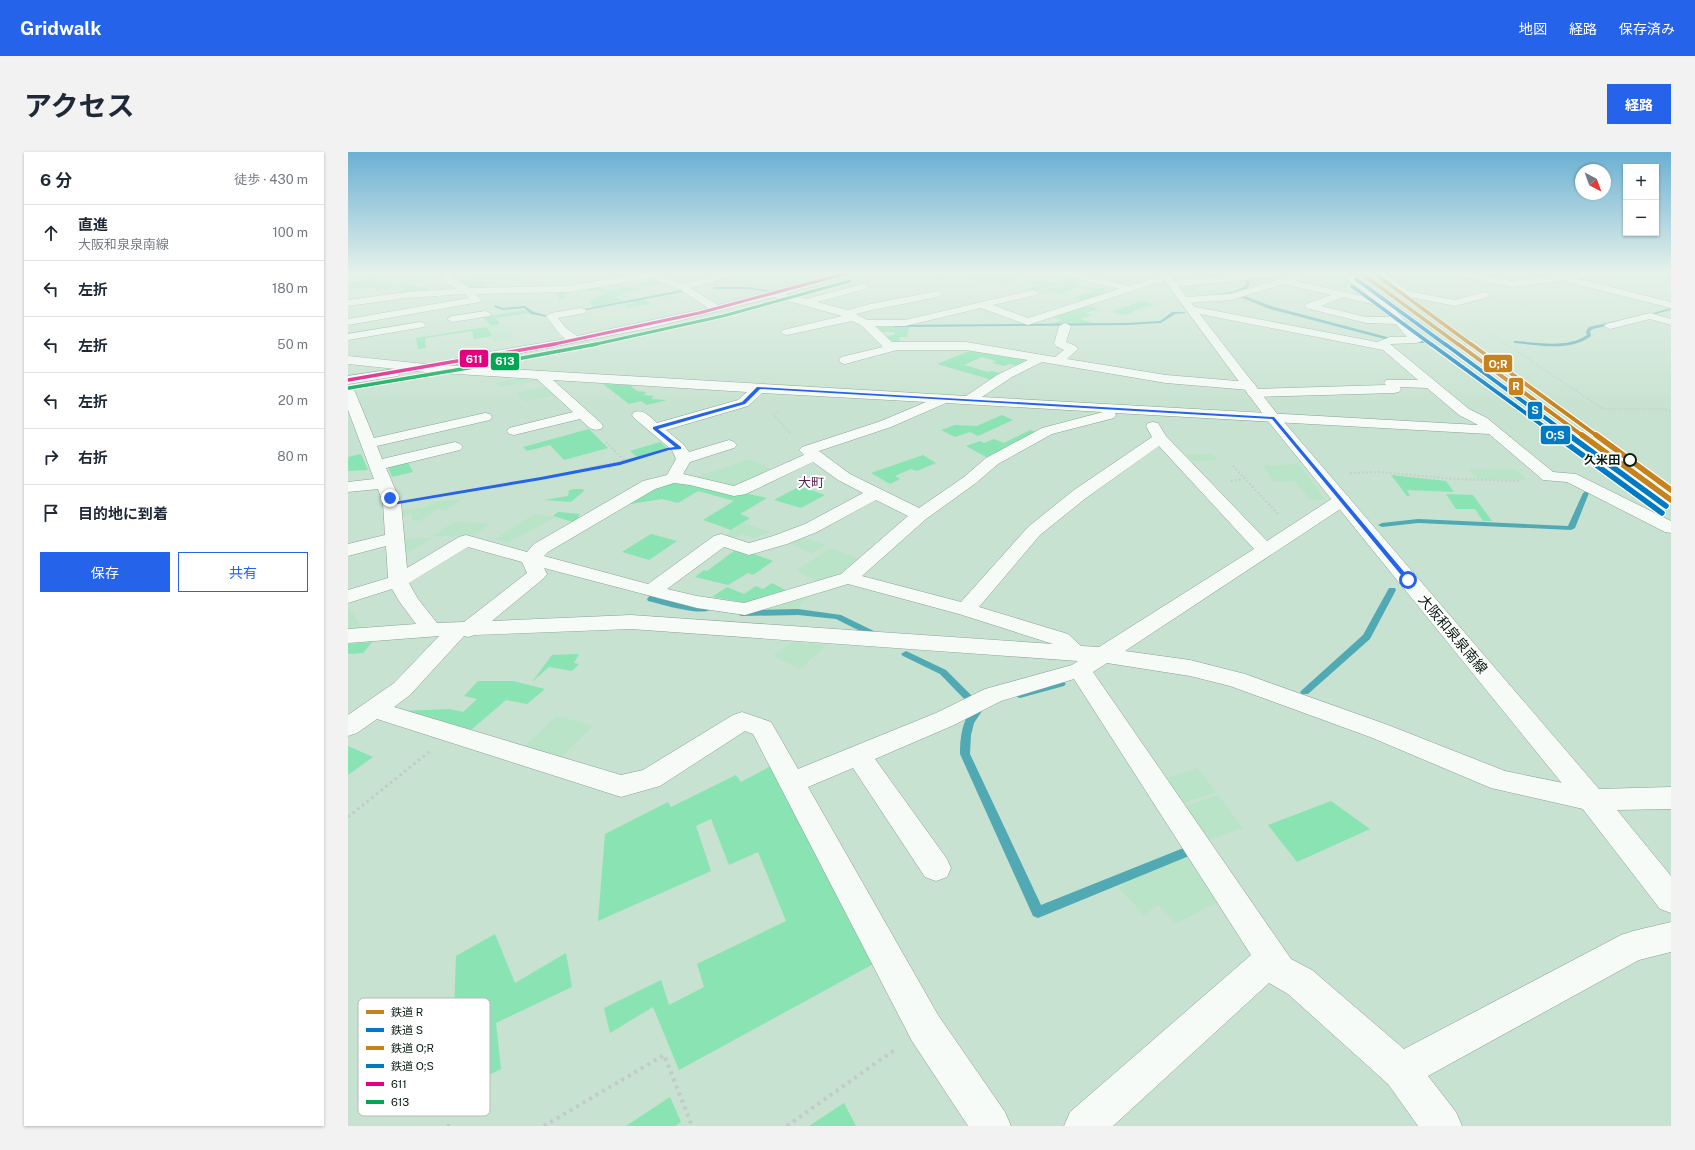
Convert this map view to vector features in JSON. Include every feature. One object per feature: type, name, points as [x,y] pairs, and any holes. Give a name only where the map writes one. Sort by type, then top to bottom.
[{"type":"street","points":[[348,322],[369,318]]},
{"type":"street","points":[[348,337],[459,318]]},
{"type":"street","points":[[553,318],[562,330],[574,340]]},
{"type":"street","points":[[348,380],[425,368],[574,340],[673,318]]},
{"type":"street","points":[[787,332],[837,318]]},
{"type":"street","points":[[856,318],[865,323],[890,347],[907,358]]},
{"type":"street","points":[[865,323],[905,323],[924,318]]},
{"type":"street","points":[[1018,318],[1028,322],[1039,318]]},
{"type":"street","name":"大阪和泉泉南線","points":[[1198,318],[1273,418],[1592,800],[1671,899]]},
{"type":"street","points":[[1254,318],[1387,347]]},
{"type":"street","points":[[1360,318],[1400,321]]},
{"type":"street","points":[[1398,318],[1416,340],[1390,340],[1382,343],[1464,412],[1482,421],[1549,477],[1570,477],[1671,528]]},
{"type":"street","points":[[1610,326],[1640,318]]},
{"type":"street","points":[[1659,318],[1671,322]]},
{"type":"street","points":[[1056,362],[1072,349],[1060,344],[1066,326]]},
{"type":"street","points":[[845,360],[890,347],[966,346],[1166,379],[1251,389],[1394,389],[1391,383],[1431,384]]},
{"type":"street","points":[[969,401],[1000,378],[1020,367],[1032,364],[1038,359]]},
{"type":"street","points":[[348,360],[425,368],[799,391],[1492,430]]},
{"type":"street","points":[[540,375],[596,426]]},
{"type":"street","points":[[655,428],[739,408],[759,388]]},
{"type":"street","points":[[348,392],[352,410],[377,465],[392,504],[398,579],[409,601],[431,630]]},
{"type":"street","points":[[536,553],[649,485],[673,478],[690,480],[734,491],[740,490],[811,453],[886,424],[944,399]]},
{"type":"street","points":[[348,597],[398,579],[466,541],[536,553],[697,602],[745,609],[848,578],[916,513],[970,480],[992,461],[1047,431],[1107,416],[1117,410]]},
{"type":"street","points":[[1148,411],[1152,424],[1160,438],[1266,550]]},
{"type":"street","points":[[514,432],[583,414]]},
{"type":"street","points":[[639,415],[682,453]]},
{"type":"street","points":[[368,444],[485,417]]},
{"type":"street","points":[[966,610],[1034,531],[1080,494],[1160,438]]},
{"type":"street","points":[[682,453],[729,445]]},
{"type":"street","points":[[377,465],[455,447]]},
{"type":"street","points":[[673,478],[682,453]]},
{"type":"street","points":[[811,453],[844,477],[916,513]]},
{"type":"street","points":[[348,487],[384,483]]},
{"type":"street","points":[[657,590],[721,540],[749,549],[780,540],[811,528],[876,493]]},
{"type":"street","points":[[792,782],[945,719],[993,695],[1086,660],[1266,550],[1342,500]]},
{"type":"street","points":[[348,550],[395,538]]},
{"type":"street","points":[[348,727],[402,689],[462,630],[537,574],[536,553]]},
{"type":"street","points":[[848,578],[966,610],[1060,639],[1086,660],[1279,970],[1300,982],[1401,1071],[1442,1126]]},
{"type":"street","points":[[348,636],[431,630],[462,630],[631,622],[1190,668],[1236,680],[1378,731],[1501,781],[1592,800],[1671,798]]},
{"type":"street","points":[[373,710],[621,786],[650,779],[742,721],[762,728],[925,1028],[991,1126]]},
{"type":"street","points":[[858,755],[936,868]]},
{"type":"street","points":[[1401,1071],[1633,946],[1671,937]]},
{"type":"street","points":[[1084,1126],[1271,959]]},
{"type":"path","points":[[1469,318],[1603,408],[1666,409],[1671,412]]},
{"type":"path","points":[[799,391],[774,415],[811,453]]},
{"type":"path","points":[[392,504],[541,479],[620,463],[668,449],[682,453]]},
{"type":"path","points":[[1232,466],[1295,531]]},
{"type":"path","points":[[1319,473],[1378,472],[1455,479],[1528,481],[1549,477]]},
{"type":"path","points":[[348,817],[452,734]]},
{"type":"path","points":[[787,1126],[925,1028]]},
{"type":"path","points":[[544,1126],[664,1055],[692,1126]]},
{"type":"shaded area","points":[[504,324],[515,338],[495,342],[486,327]]},
{"type":"shaded area","points":[[517,378],[538,379],[540,381],[500,387],[496,383]]},
{"type":"shaded area","points":[[545,387],[554,395],[524,402],[516,393]]},
{"type":"shaded area","points":[[1212,454],[1217,460],[1192,461],[1186,455]]},
{"type":"shaded area","points":[[750,459],[775,471],[736,488],[693,478]]},
{"type":"shaded area","points":[[1299,464],[1325,499],[1310,500],[1295,481],[1274,482],[1262,466]]},
{"type":"shaded area","points":[[1469,469],[1516,470],[1527,480],[1478,479]]},
{"type":"shaded area","points":[[464,498],[446,510],[438,509],[419,521],[412,520],[412,514],[401,517],[400,511],[430,506],[431,503]]},
{"type":"shaded area","points":[[534,514],[555,517],[507,543],[495,539]]},
{"type":"shaded area","points":[[454,522],[490,524],[472,536],[432,536]]},
{"type":"shaded area","points":[[744,523],[770,532],[753,538],[742,534],[732,540],[721,537]]},
{"type":"shaded area","points":[[799,536],[825,545],[812,553],[784,541]]},
{"type":"shaded area","points":[[433,538],[404,555],[402,539]]},
{"type":"shaded area","points":[[831,548],[860,559],[843,574],[817,582],[796,570]]},
{"type":"shaded area","points":[[811,593],[797,609],[759,609]]},
{"type":"shaded area","points":[[348,606],[361,626],[363,630],[348,631]]},
{"type":"shaded area","points":[[792,642],[827,645],[800,669],[773,656]]},
{"type":"shaded area","points":[[557,716],[593,726],[558,760],[522,748]]},
{"type":"shaded area","points":[[1197,768],[1216,792],[1181,804],[1163,779]]},
{"type":"shaded area","points":[[1218,795],[1243,828],[1208,840],[1184,807]]},
{"type":"shaded area","points":[[1189,854],[1219,901],[1176,923],[1158,905],[1144,915],[1119,888],[1125,881]]},
{"type":"green space","points":[[484,318],[496,318],[500,324],[491,326]]},
{"type":"green space","points":[[1056,318],[1082,318],[1080,319],[1094,323],[1051,324],[1062,320]]},
{"type":"green space","points":[[486,327],[492,336],[474,339],[472,331],[425,338],[426,348],[418,349],[416,338]]},
{"type":"green space","points":[[877,327],[909,327],[907,337],[900,337],[899,343],[894,343],[886,336],[894,335],[895,332],[882,332]]},
{"type":"green space","points":[[974,349],[1034,360],[1019,366],[1009,364],[1004,366],[992,363],[996,361],[982,357],[964,365],[988,372],[992,371],[1004,374],[992,380],[937,364]]},
{"type":"green space","points":[[603,384],[630,385],[637,391],[647,392],[643,395],[654,396],[651,399],[667,400],[647,405],[641,401],[629,404]]},
{"type":"green space","points":[[1002,415],[1013,420],[978,436],[970,432],[955,437],[941,430],[955,425],[977,426]]},
{"type":"green space","points":[[589,429],[608,448],[564,460],[550,445],[527,451],[523,447]]},
{"type":"green space","points":[[1030,430],[1036,432],[988,458],[966,446],[980,441],[984,443],[994,439],[1004,443]]},
{"type":"green space","points":[[660,442],[667,448],[637,457],[630,451]]},
{"type":"green space","points":[[361,454],[368,470],[348,471],[348,457]]},
{"type":"green space","points":[[923,455],[936,463],[917,471],[911,469],[895,476],[900,479],[890,484],[871,473]]},
{"type":"green space","points":[[406,459],[413,472],[392,477],[387,464]]},
{"type":"green space","points":[[1391,475],[1446,481],[1454,492],[1407,490],[1410,496],[1407,496]]},
{"type":"green space","points":[[681,480],[767,498],[740,514],[750,518],[731,530],[703,520],[734,501],[698,491],[678,503],[662,499],[631,504],[625,502],[644,491]]},
{"type":"green space","points":[[800,486],[825,495],[801,508],[774,500]]},
{"type":"green space","points":[[583,489],[584,491],[571,502],[544,500],[568,496],[569,490]]},
{"type":"green space","points":[[1446,494],[1473,495],[1492,521],[1483,521],[1475,509],[1456,509]]},
{"type":"green space","points":[[558,512],[580,514],[578,517],[588,518],[579,524],[553,516]]},
{"type":"green space","points":[[651,534],[677,541],[649,560],[622,552]]},
{"type":"green space","points":[[738,548],[773,561],[753,575],[748,573],[728,585],[695,577],[704,570],[707,571]]},
{"type":"green space","points":[[772,583],[787,591],[748,603],[712,597],[727,587],[744,594],[756,586],[763,589]]},
{"type":"green space","points":[[372,642],[363,653],[348,654],[348,644]]},
{"type":"green space","points":[[579,654],[574,663],[579,664],[572,671],[549,667],[532,682],[552,655]]},
{"type":"green space","points":[[478,681],[513,681],[545,689],[527,704],[506,700],[471,730],[401,711],[450,709],[463,712],[477,699],[464,696]]},
{"type":"green space","points":[[348,746],[373,757],[348,775]]},
{"type":"green space","points":[[773,765],[877,962],[679,1070],[653,1007],[610,1033],[604,1008],[661,980],[669,1005],[704,987],[697,964],[786,921],[758,852],[729,865],[711,819],[696,826],[711,871],[598,921],[605,834],[668,802],[671,807],[736,775],[741,782]]},
{"type":"green space","points":[[1331,801],[1370,829],[1297,862],[1268,825]]},
{"type":"green space","points":[[495,934],[515,983],[566,953],[572,987],[496,1023],[501,1069],[490,1074],[490,998],[454,998],[456,956]]},
{"type":"green space","points":[[670,1097],[681,1122],[676,1126],[626,1126]]},
{"type":"green space","points":[[844,1103],[856,1126],[809,1126]]},
{"type":"waterway","points":[[895,326],[1127,324],[1161,322],[1166,318]]},
{"type":"waterway","points":[[1312,318],[1402,342],[1428,342]]},
{"type":"waterway","points":[[1515,342],[1543,344],[1575,343],[1583,340],[1589,335],[1588,331],[1591,328],[1616,322]]},
{"type":"waterway","points":[[1382,525],[1418,521],[1571,528],[1586,493]]},
{"type":"waterway","points":[[660,589],[651,599],[685,607],[707,609]]},
{"type":"waterway","points":[[1305,692],[1367,637],[1392,590]]},
{"type":"waterway","points":[[741,613],[798,612],[838,617],[877,636]]},
{"type":"waterway","points":[[906,654],[943,672],[979,708],[971,718],[967,729],[965,754],[1038,912],[1191,850],[1194,854]]},
{"type":"waterway","points":[[1020,695],[1061,684]]},
{"type":"rail line","name":"O;S","points":[[1396,318],[1662,513]]},
{"type":"rail line","name":"S","points":[[1410,318],[1666,506]]},
{"type":"rail line","name":"R","points":[[1423,318],[1671,500]]},
{"type":"rail line","name":"O;R","points":[[1436,318],[1671,490]]},
{"type":"transit line","name":"611","points":[[348,380],[514,352],[675,318]]},
{"type":"transit line","name":"613","points":[[349,388],[515,360],[598,344],[711,318]]},
{"type":"place","name":"久米田","points":[[1630,460]]},
{"type":"district","name":"大町","points":[[811,482]]},
{"type":"route","points":[[390,498],[392,504],[541,479],[620,463],[668,449],[679,448],[655,428],[743,403],[759,388],[1273,418],[1408,580]]}]
